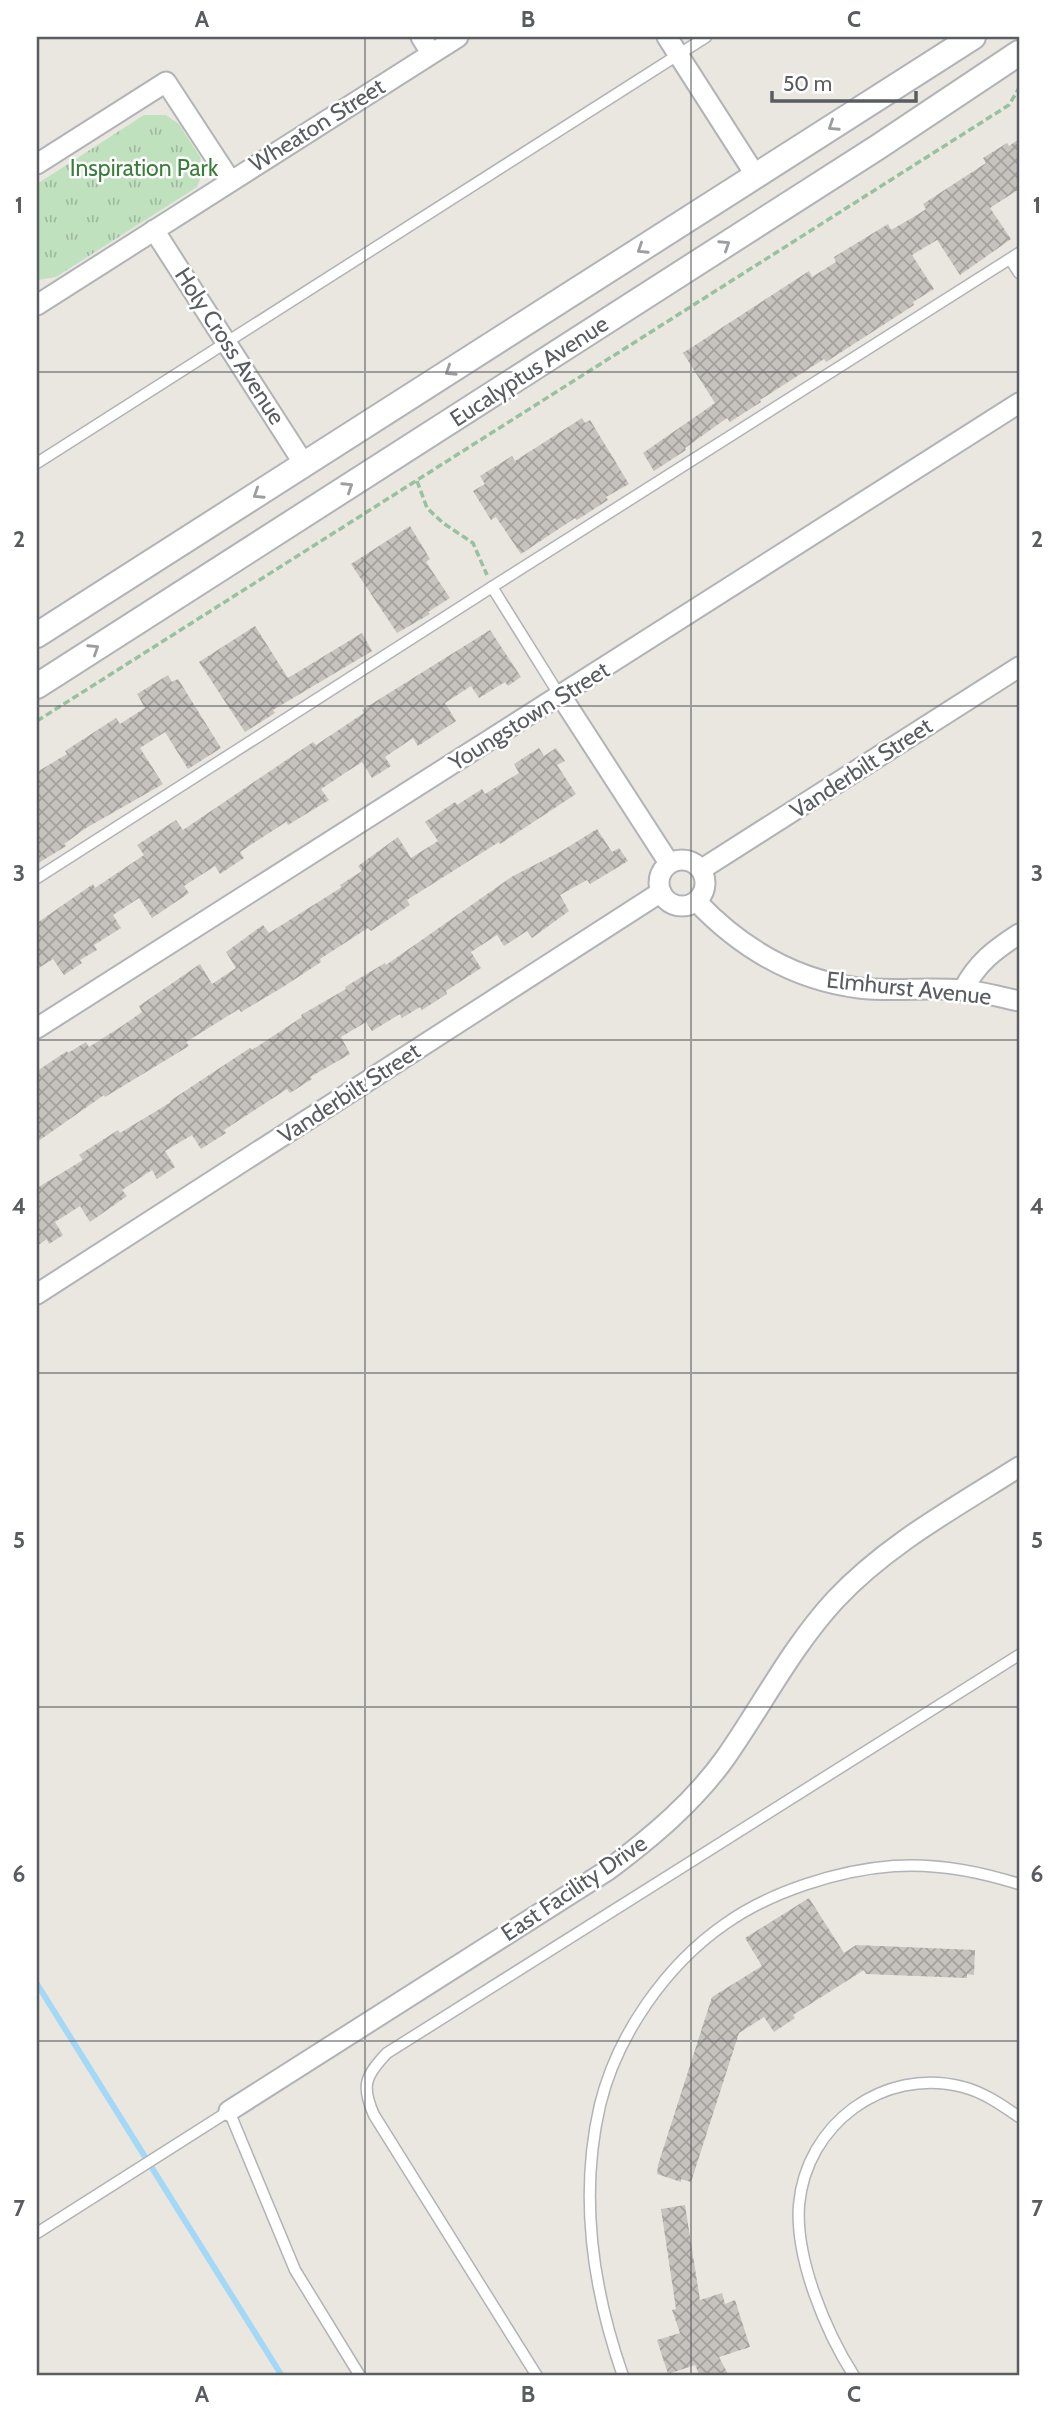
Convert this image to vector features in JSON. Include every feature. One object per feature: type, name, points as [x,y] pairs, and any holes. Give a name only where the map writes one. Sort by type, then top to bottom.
[{"type":"street","name":"Wheaton Street","points":[[37,305],[230,180],[426,45],[458,37]]},
{"type":"street","points":[[667,37],[756,176]]},
{"type":"street","name":"Eucalyptus Avenue","points":[[37,635],[973,37]]},
{"type":"street","name":"Eucalyptus Avenue","points":[[37,686],[878,147],[1019,52]]},
{"type":"street","points":[[37,164],[166,82],[230,180]]},
{"type":"street","name":"Holy Cross Avenue","points":[[154,230],[304,464]]},
{"type":"street","name":"Youngstown Street","points":[[37,1028],[1019,403]]},
{"type":"street","name":"Vanderbilt Street","points":[[702,869],[1019,667]]},
{"type":"street","points":[[561,696],[669,863]]},
{"type":"street","points":[[685,859],[696,863],[702,869],[706,885],[697,902],[675,905],[661,892],[659,878],[669,863],[685,859]]},
{"type":"street","name":"Vanderbilt Street","points":[[37,1294],[661,892]]},
{"type":"street","name":"Elmhurst Avenue","points":[[697,902],[728,932],[750,948],[803,975],[860,988],[963,990],[1019,1001]]},
{"type":"street","points":[[963,990],[973,971],[986,958],[1019,934]]},
{"type":"street","name":"East Facility Drive","points":[[229,2111],[608,1870],[650,1839],[687,1803],[725,1758],[798,1643],[836,1599],[881,1558],[1019,1467]]},
{"type":"lane","points":[[37,463],[706,37]]},
{"type":"lane","points":[[37,878],[1015,256],[1019,273]]},
{"type":"lane","points":[[492,587],[561,696]]},
{"type":"lane","points":[[537,2376],[374,2115],[365,2084],[371,2069],[387,2053],[1019,1655]]},
{"type":"lane","points":[[622,2376],[603,2311],[592,2240],[590,2180],[594,2139],[600,2104],[609,2075],[626,2038],[663,1983],[691,1953],[728,1922],[812,1882],[870,1869],[939,1866],[969,1870],[1019,1884]]},
{"type":"lane","points":[[854,2376],[828,2328],[814,2293],[800,2229],[799,2205],[806,2174],[821,2141],[846,2112],[888,2089],[911,2084],[943,2083],[965,2087],[1000,2104],[1019,2117]]},
{"type":"lane","points":[[37,2233],[229,2111],[295,2270],[360,2376]]},
{"type":"path","points":[[37,721],[1009,105],[1019,88]]},
{"type":"path","points":[[416,481],[427,508],[473,544],[492,587]]},
{"type":"green space","name":"Inspiration Park","points":[[144,115],[166,115],[179,124],[200,157],[203,172],[197,187],[56,277],[38,280],[37,184]]},
{"type":"building","points":[[1019,139],[1019,189],[990,208],[1011,239],[960,275],[937,240],[912,255],[934,289],[913,302],[914,305],[826,362],[824,359],[730,422],[727,418],[654,471],[643,453],[715,403],[683,353],[809,271],[812,277],[836,262],[834,257],[888,224],[891,230],[917,215],[926,209],[923,204],[986,163],[983,158]]},
{"type":"building","points":[[582,418],[585,423],[590,420],[629,484],[521,554],[496,517],[491,520],[473,491],[485,484],[480,476],[512,456],[515,461]]},
{"type":"building","points":[[410,526],[430,559],[426,562],[450,598],[428,612],[430,614],[397,633],[351,564]]},
{"type":"building","points":[[255,626],[288,678],[362,633],[372,651],[273,710],[275,713],[245,732],[199,662]]},
{"type":"building","points":[[490,630],[521,677],[508,686],[505,682],[479,698],[471,686],[445,703],[456,721],[418,746],[413,738],[385,757],[391,766],[372,778],[362,762],[345,773],[321,789],[329,800],[288,825],[286,822],[240,852],[244,858],[220,874],[215,866],[184,886],[189,893],[152,918],[139,898],[113,915],[121,928],[94,945],[97,950],[80,960],[82,963],[64,975],[53,959],[37,969],[37,923],[93,884],[95,888],[144,855],[137,845],[176,820],[183,830],[313,742],[316,745],[364,713],[362,710]]},
{"type":"building","points":[[168,675],[172,682],[178,679],[221,748],[188,769],[165,732],[140,748],[163,784],[86,828],[64,844],[66,846],[37,864],[37,772],[116,718],[120,724],[145,708],[137,694]]},
{"type":"building","points":[[539,748],[544,756],[556,748],[565,761],[557,765],[576,794],[407,900],[410,905],[371,931],[368,928],[283,987],[241,1012],[239,1009],[186,1042],[189,1046],[105,1097],[104,1095],[37,1142],[37,1071],[67,1051],[68,1053],[86,1042],[89,1047],[122,1026],[142,1012],[139,1006],[200,964],[212,984],[236,968],[226,952],[263,925],[269,933],[342,887],[340,885],[362,871],[358,866],[398,837],[411,858],[438,841],[425,822],[455,802],[457,805],[482,789],[485,794],[519,773],[514,764]]},
{"type":"building","points":[[597,829],[612,852],[619,848],[628,861],[590,884],[587,880],[560,895],[569,911],[532,938],[527,931],[504,946],[497,935],[471,952],[481,968],[446,991],[447,994],[422,1010],[420,1007],[402,1018],[400,1014],[372,1031],[366,1022],[341,1037],[350,1054],[310,1077],[312,1079],[290,1093],[287,1089],[224,1130],[226,1133],[201,1149],[192,1135],[165,1151],[175,1167],[157,1179],[152,1170],[122,1190],[127,1196],[90,1222],[80,1206],[55,1222],[63,1235],[49,1244],[47,1239],[37,1246],[37,1188],[83,1160],[79,1155],[118,1130],[120,1133],[171,1102],[250,1048],[252,1050],[302,1017],[301,1015],[385,963],[386,965],[513,876]]},
{"type":"building","points":[[809,1898],[844,1953],[856,1945],[975,1950],[974,1975],[967,1974],[967,1978],[866,1974],[864,1970],[793,2015],[795,2018],[774,2032],[764,2017],[739,2033],[691,2182],[681,2179],[681,2182],[657,2174],[712,1997],[762,1966],[745,1938]]},
{"type":"building","points":[[685,2205],[700,2300],[722,2293],[725,2304],[735,2300],[750,2347],[719,2357],[729,2376],[700,2376],[695,2365],[668,2374],[657,2340],[680,2333],[672,2310],[676,2309],[661,2209]]},
{"type":"waterway","points":[[37,1984],[282,2376]]}]
